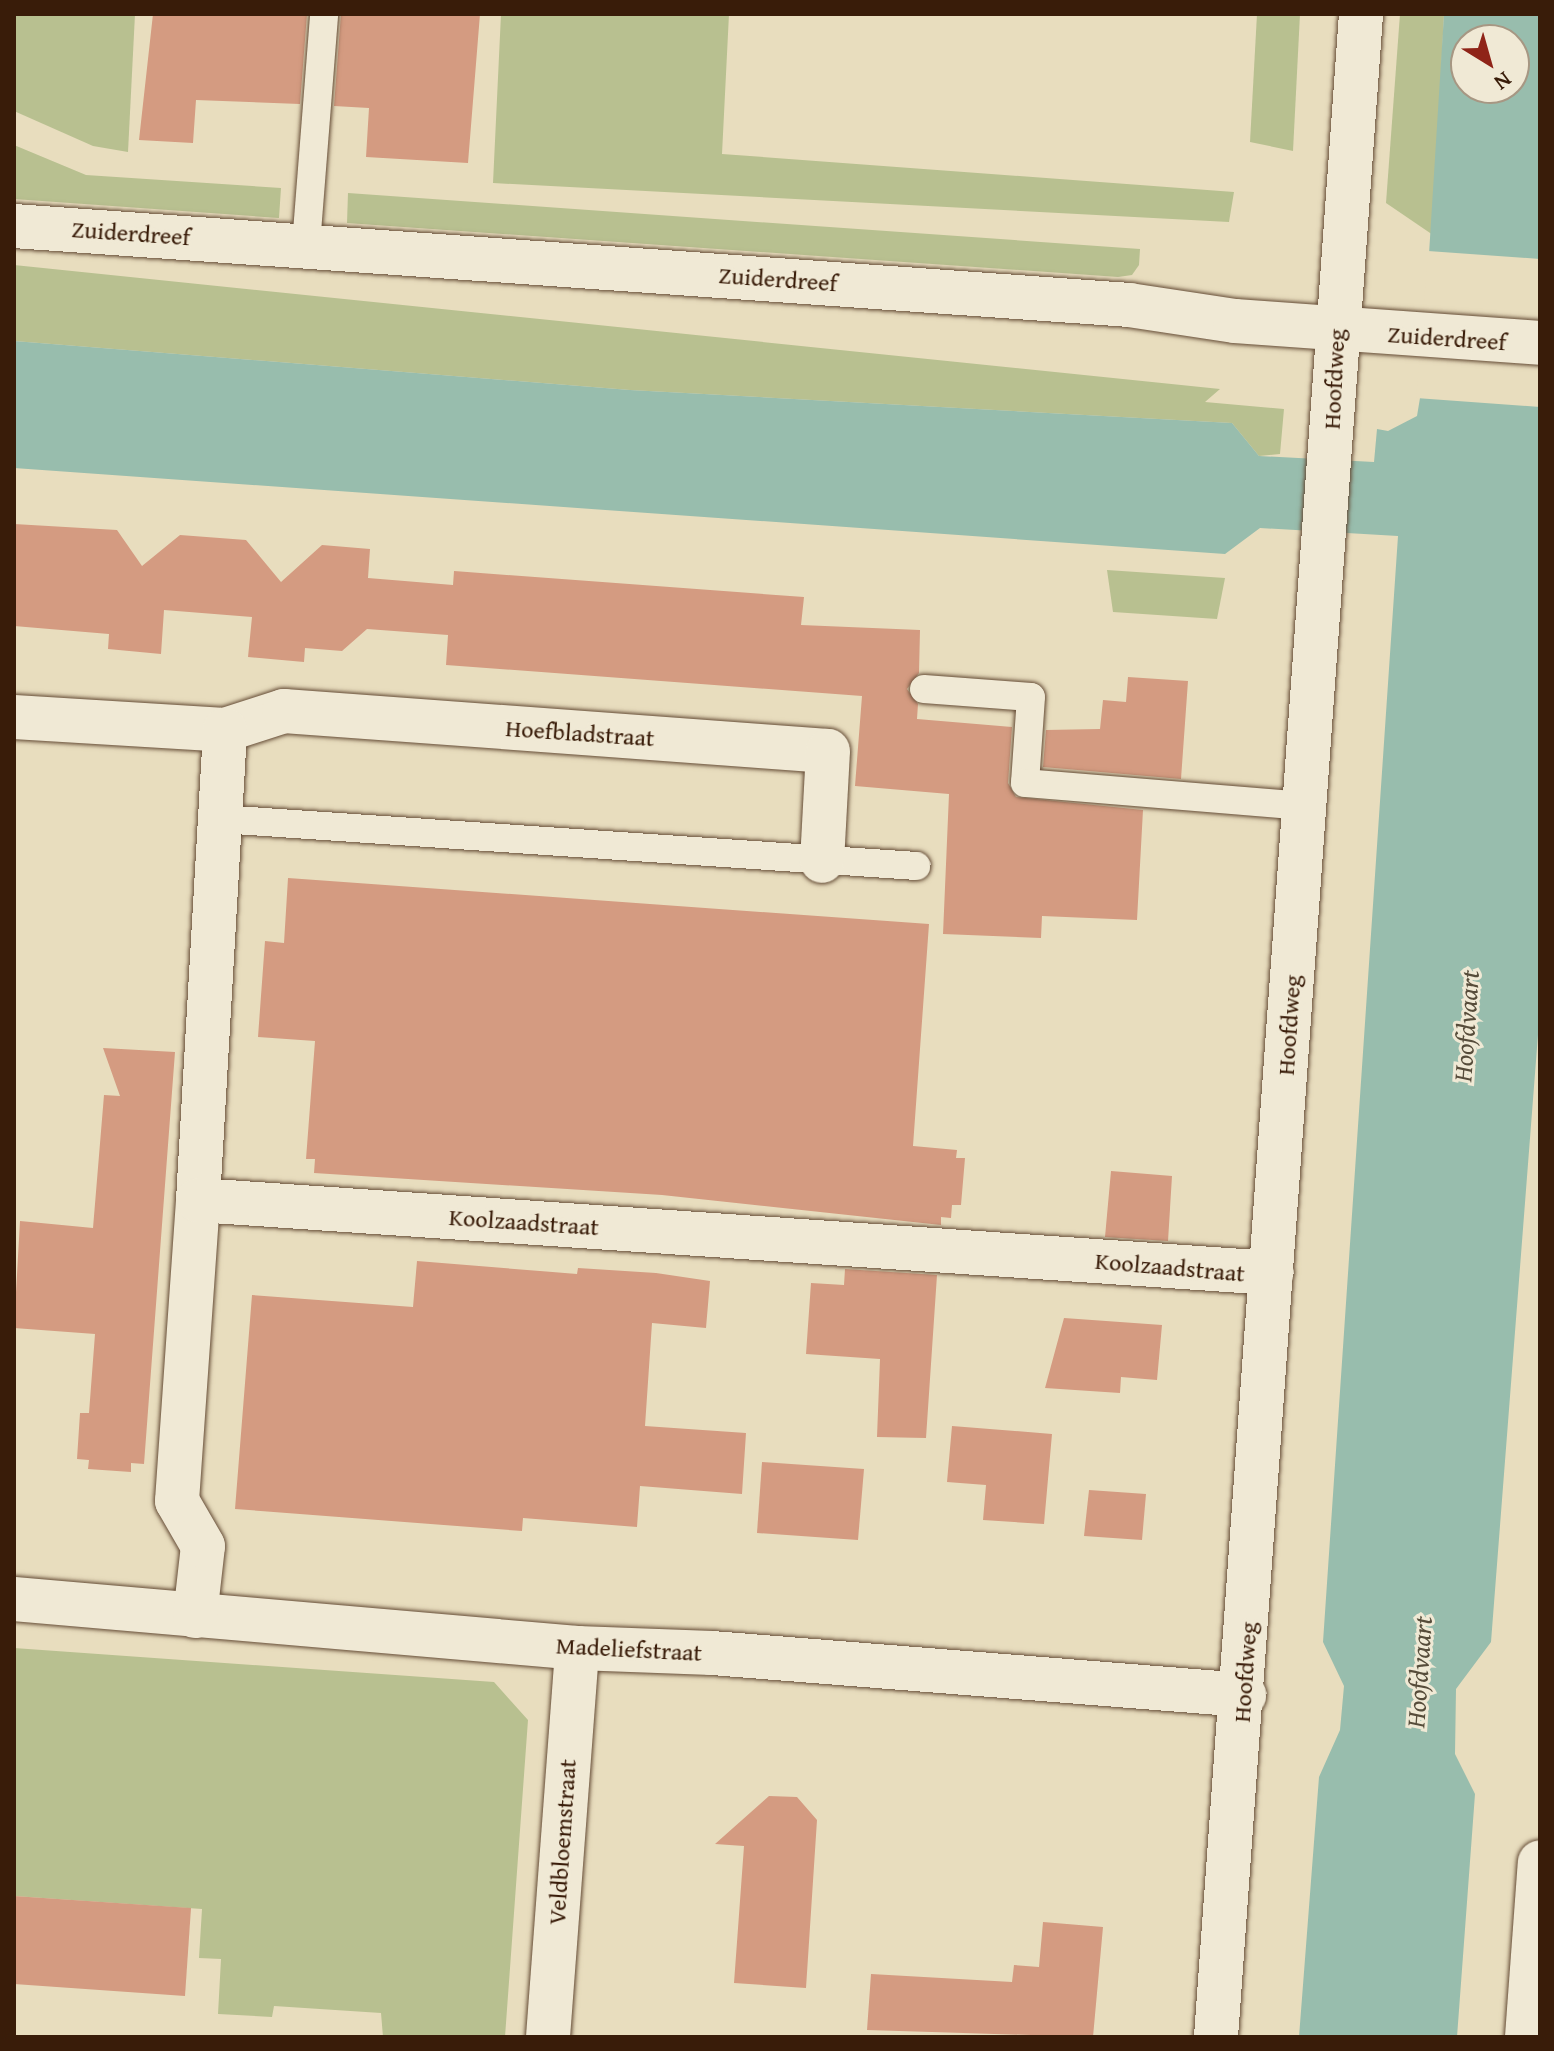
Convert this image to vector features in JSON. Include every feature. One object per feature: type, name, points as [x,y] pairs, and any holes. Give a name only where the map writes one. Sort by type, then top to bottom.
[{"type":"street","name":"Hoofdweg","points":[[1216,2037],[1244,1695],[1320,557],[1361,14]]},
{"type":"street","name":"Zuiderdreef","points":[[14,226],[1129,305],[1337,330],[1540,343]]},
{"type":"street","name":"Hoefbladstraat","points":[[14,717],[225,730],[284,711],[828,751],[822,861]]},
{"type":"street","points":[[195,1616],[203,1546],[177,1501],[225,730]]},
{"type":"street","name":"Koolzaadstraat","points":[[198,1200],[1272,1273]]},
{"type":"street","name":"Madeliefstraat","points":[[14,1599],[577,1648],[712,1653],[1244,1695]]},
{"type":"street","name":"Veldbloemstraat","points":[[548,2037],[577,1648]]},
{"type":"street","points":[[1527,2037],[1540,1862]]},
{"type":"lane","points":[[306,245],[324,14]]},
{"type":"lane","points":[[924,689],[1031,697],[1025,783],[1303,806]]},
{"type":"lane","points":[[220,819],[916,866]]},
{"type":"shaded area","points":[[14,14],[135,14],[128,152],[93,146],[14,111]]},
{"type":"shaded area","points":[[501,14],[729,14],[722,154],[1234,192],[1229,222],[493,183]]},
{"type":"shaded area","points":[[1257,14],[1300,14],[1293,151],[1250,142]]},
{"type":"shaded area","points":[[1400,14],[1444,14],[1433,235],[1386,203]]},
{"type":"shaded area","points":[[14,145],[86,175],[281,188],[279,218],[14,199]]},
{"type":"shaded area","points":[[348,193],[1140,249],[1139,265],[1132,275],[1118,277],[347,223]]},
{"type":"shaded area","points":[[14,265],[1220,389],[1205,402],[1284,409],[1280,454],[1259,456],[1232,423],[630,390],[14,341]]},
{"type":"shaded area","points":[[1107,570],[1225,578],[1217,619],[1113,612]]},
{"type":"shaded area","points":[[14,1648],[494,1682],[528,1720],[505,2037],[383,2037],[381,2013],[274,2006],[272,2017],[218,2014],[221,1959],[199,1958],[202,1909],[14,1896]]},
{"type":"water","name":"Hoofdvaart","points":[[1444,14],[1540,14],[1540,1009],[1491,1642],[1456,1689],[1455,1754],[1475,1794],[1457,2037],[1299,2037],[1319,1777],[1340,1730],[1344,1686],[1323,1642],[1398,536],[1260,528],[1225,554],[14,468],[14,341],[630,390],[1232,423],[1259,456],[1374,462],[1377,429],[1388,431],[1417,416]]},
{"type":"pier","points":[[1428,251],[1540,259],[1540,407],[1416,398]]},
{"type":"building","points":[[153,14],[307,14],[300,104],[196,100],[193,143],[139,140]]},
{"type":"building","points":[[341,14],[480,14],[468,163],[366,157],[369,108],[334,106]]},
{"type":"building","points":[[14,524],[117,530],[142,566],[180,535],[246,540],[281,582],[322,545],[370,549],[368,578],[453,585],[454,571],[804,597],[801,625],[920,630],[919,673],[907,689],[918,704],[917,719],[1012,727],[1008,783],[1016,797],[1143,810],[1137,920],[1042,916],[1041,938],[943,934],[949,794],[855,786],[862,696],[446,665],[448,635],[367,629],[342,651],[305,648],[304,662],[248,657],[252,617],[164,610],[161,654],[108,649],[109,634],[14,626]]},
{"type":"building","points":[[1128,677],[1188,681],[1181,779],[1043,767],[1046,730],[1100,729],[1103,700],[1126,702]]},
{"type":"building","points":[[288,878],[929,924],[913,1146],[957,1150],[956,1158],[965,1158],[961,1205],[952,1205],[951,1218],[941,1217],[941,1225],[662,1195],[314,1173],[315,1159],[306,1159],[315,1041],[258,1037],[265,941],[284,943]]},
{"type":"building","points":[[103,1048],[175,1052],[144,1464],[131,1463],[131,1472],[88,1469],[89,1460],[77,1459],[80,1413],[89,1413],[95,1334],[14,1328],[20,1221],[93,1228],[104,1095],[120,1096]]},
{"type":"building","points":[[1111,1171],[1172,1176],[1168,1241],[1105,1237]]},
{"type":"building","points":[[417,1261],[577,1274],[578,1268],[656,1273],[710,1281],[706,1328],[652,1323],[645,1426],[746,1433],[742,1494],[640,1486],[637,1527],[523,1518],[522,1531],[235,1509],[252,1295],[413,1307]]},
{"type":"building","points":[[845,1269],[937,1275],[926,1438],[877,1437],[880,1359],[806,1354],[811,1283],[844,1285]]},
{"type":"building","points":[[1064,1318],[1162,1325],[1157,1380],[1121,1377],[1120,1393],[1045,1388]]},
{"type":"building","points":[[952,1426],[1052,1434],[1044,1524],[983,1520],[986,1485],[947,1482]]},
{"type":"building","points":[[762,1462],[864,1469],[858,1540],[757,1533]]},
{"type":"building","points":[[1089,1490],[1146,1494],[1142,1540],[1084,1536]]},
{"type":"building","points":[[769,1796],[797,1797],[817,1820],[806,1988],[734,1983],[744,1846],[715,1844]]},
{"type":"building","points":[[14,1896],[191,1908],[185,1996],[14,1984]]},
{"type":"building","points":[[1043,1922],[1103,1927],[1093,2037],[867,2030],[871,1974],[1012,1982],[1014,1965],[1039,1967]]}]
